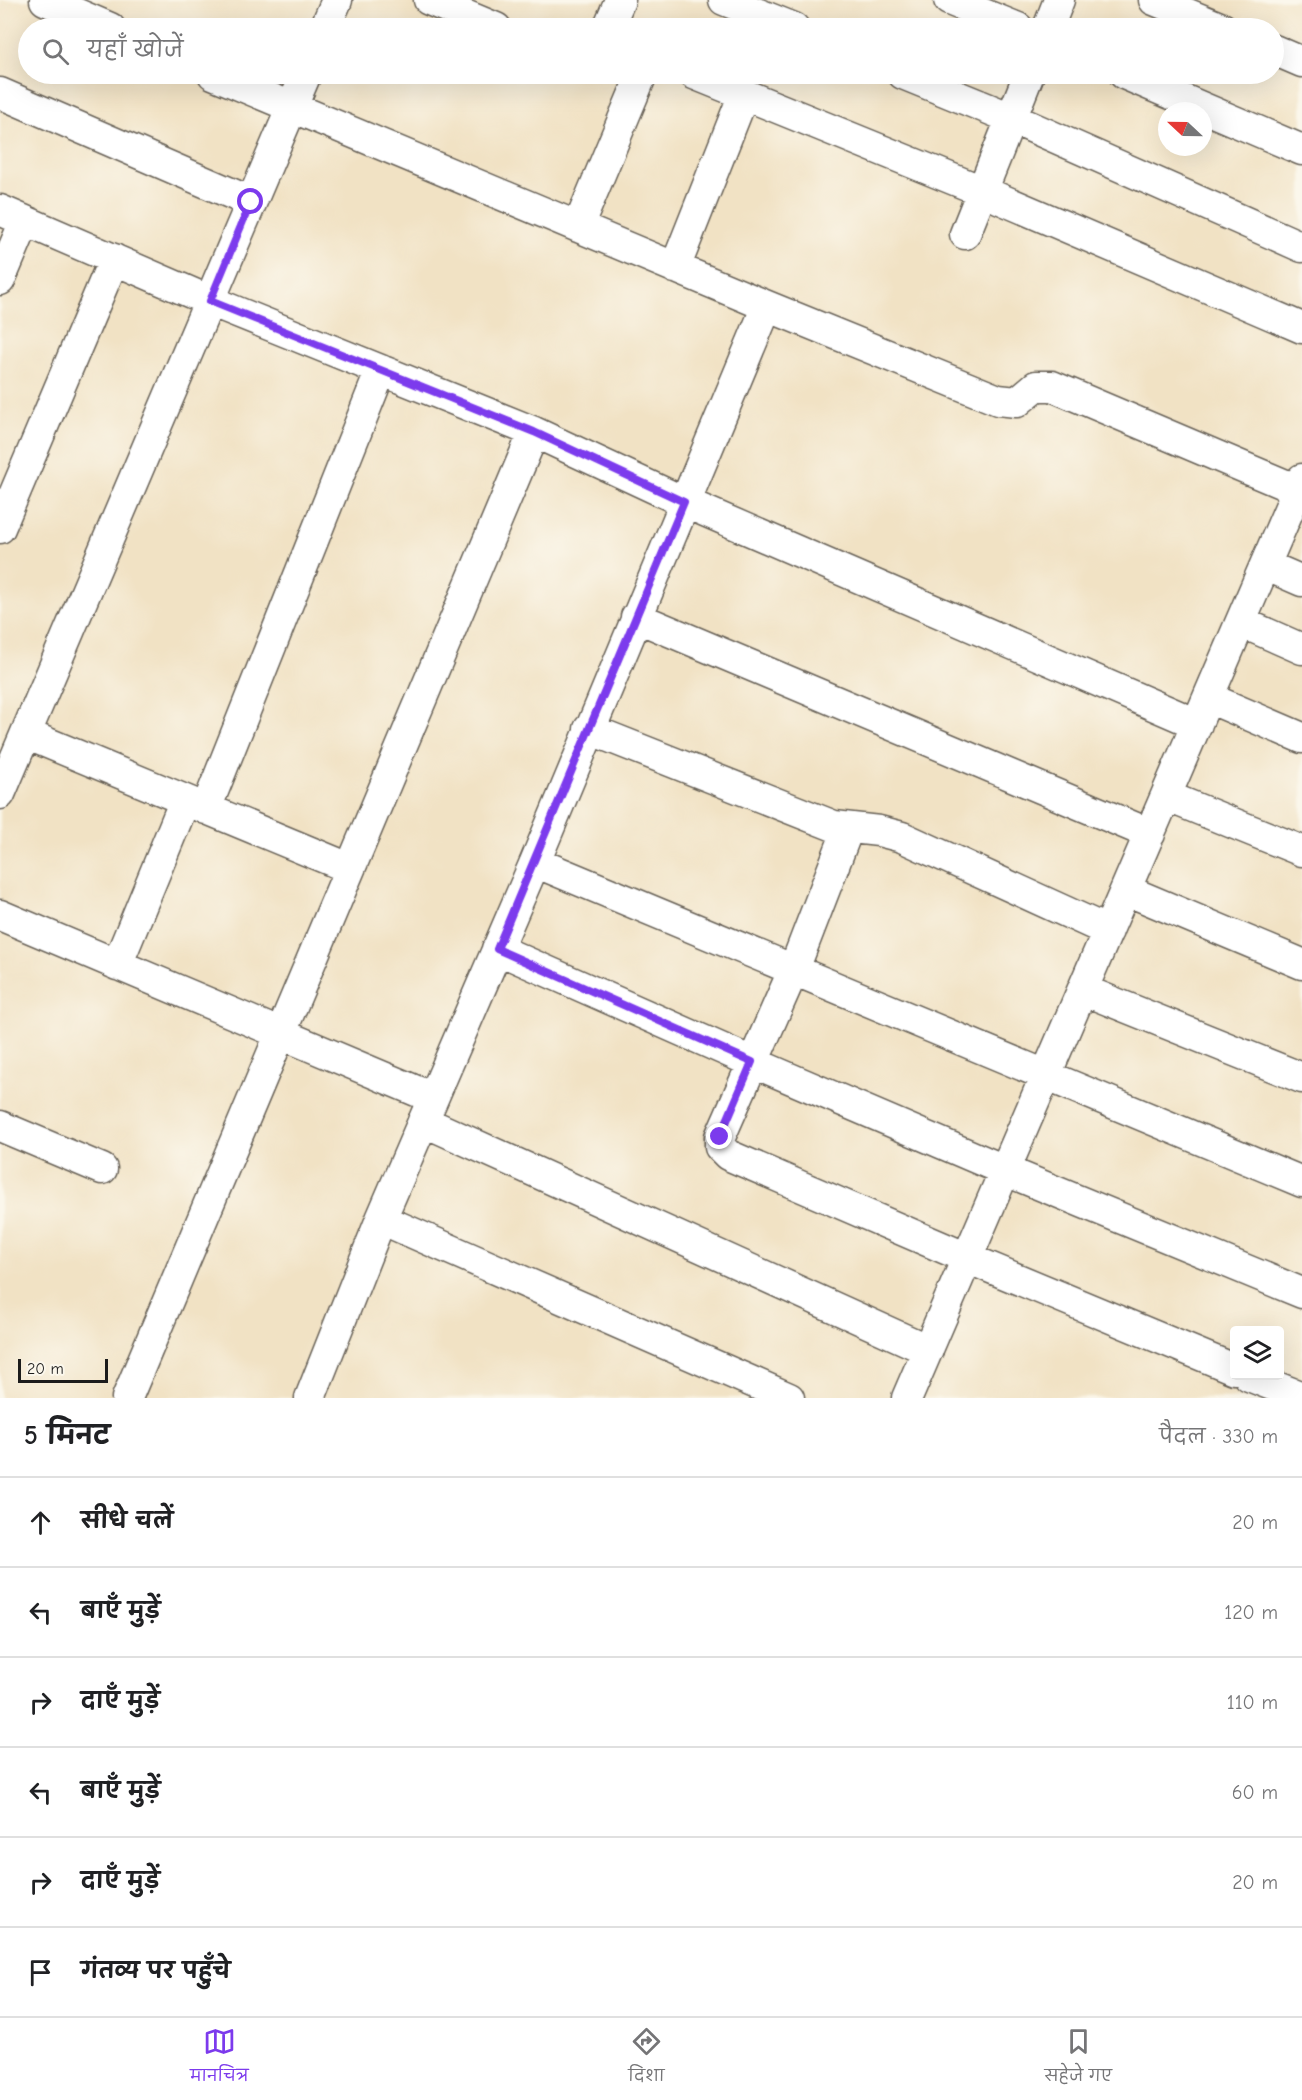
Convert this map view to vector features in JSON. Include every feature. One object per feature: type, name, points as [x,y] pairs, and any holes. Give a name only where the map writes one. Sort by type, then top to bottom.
[{"type":"street","points":[[45,0],[87,18]]},
{"type":"street","points":[[329,18],[337,0]]},
{"type":"street","points":[[429,0],[472,18]]},
{"type":"street","points":[[612,18],[620,0]]},
{"type":"street","points":[[724,0],[769,18]]},
{"type":"street","points":[[949,0],[993,18]]},
{"type":"street","points":[[1052,18],[1059,0]]},
{"type":"street","points":[[1154,0],[1198,18]]},
{"type":"street","points":[[1284,54],[1302,62]]},
{"type":"street","points":[[236,84],[998,400],[1017,402],[1036,386],[1052,386],[1300,487],[907,1398]]},
{"type":"street","points":[[0,794],[302,84]]},
{"type":"street","points":[[578,227],[638,84]]},
{"type":"street","points":[[719,84],[982,191],[1302,328]]},
{"type":"street","points":[[928,84],[1011,118],[1302,247]]},
{"type":"street","points":[[965,234],[1025,84]]},
{"type":"street","points":[[1147,84],[1302,150]]},
{"type":"street","points":[[0,93],[251,202]]},
{"type":"street","points":[[675,268],[744,94]]},
{"type":"street","points":[[0,280],[13,216],[210,301],[534,432],[684,502],[1203,711],[1302,738]]},
{"type":"street","points":[[0,528],[114,259]]},
{"type":"street","points":[[310,1398],[381,1219],[535,862],[767,306]]},
{"type":"street","points":[[117,965],[195,805],[381,370]]},
{"type":"street","points":[[127,1398],[534,432]]},
{"type":"street","points":[[1265,565],[1302,580]]},
{"type":"street","points":[[636,617],[1150,834]]},
{"type":"street","points":[[1241,622],[1302,649]]},
{"type":"street","points":[[590,729],[834,826],[879,831],[902,837],[1108,931]]},
{"type":"street","points":[[26,734],[349,868]]},
{"type":"street","points":[[1166,796],[1302,851]]},
{"type":"street","points":[[848,829],[794,969],[720,1137],[720,1147],[728,1155],[1230,1367]]},
{"type":"street","points":[[535,862],[1302,1182]]},
{"type":"street","points":[[1126,890],[1302,964]]},
{"type":"street","points":[[0,915],[279,1034],[428,1110],[928,1350]]},
{"type":"street","points":[[497,949],[1004,1170],[1302,1293]]},
{"type":"street","points":[[1083,990],[1302,1078]]},
{"type":"street","points":[[0,1126],[102,1169]]},
{"type":"street","points":[[381,1219],[789,1398]]},
{"type":"street","points":[[1259,1380],[1302,1397]]},
{"type":"route","points":[[251,202],[210,301],[534,432],[684,502],[497,949],[752,1062],[720,1137]]}]
